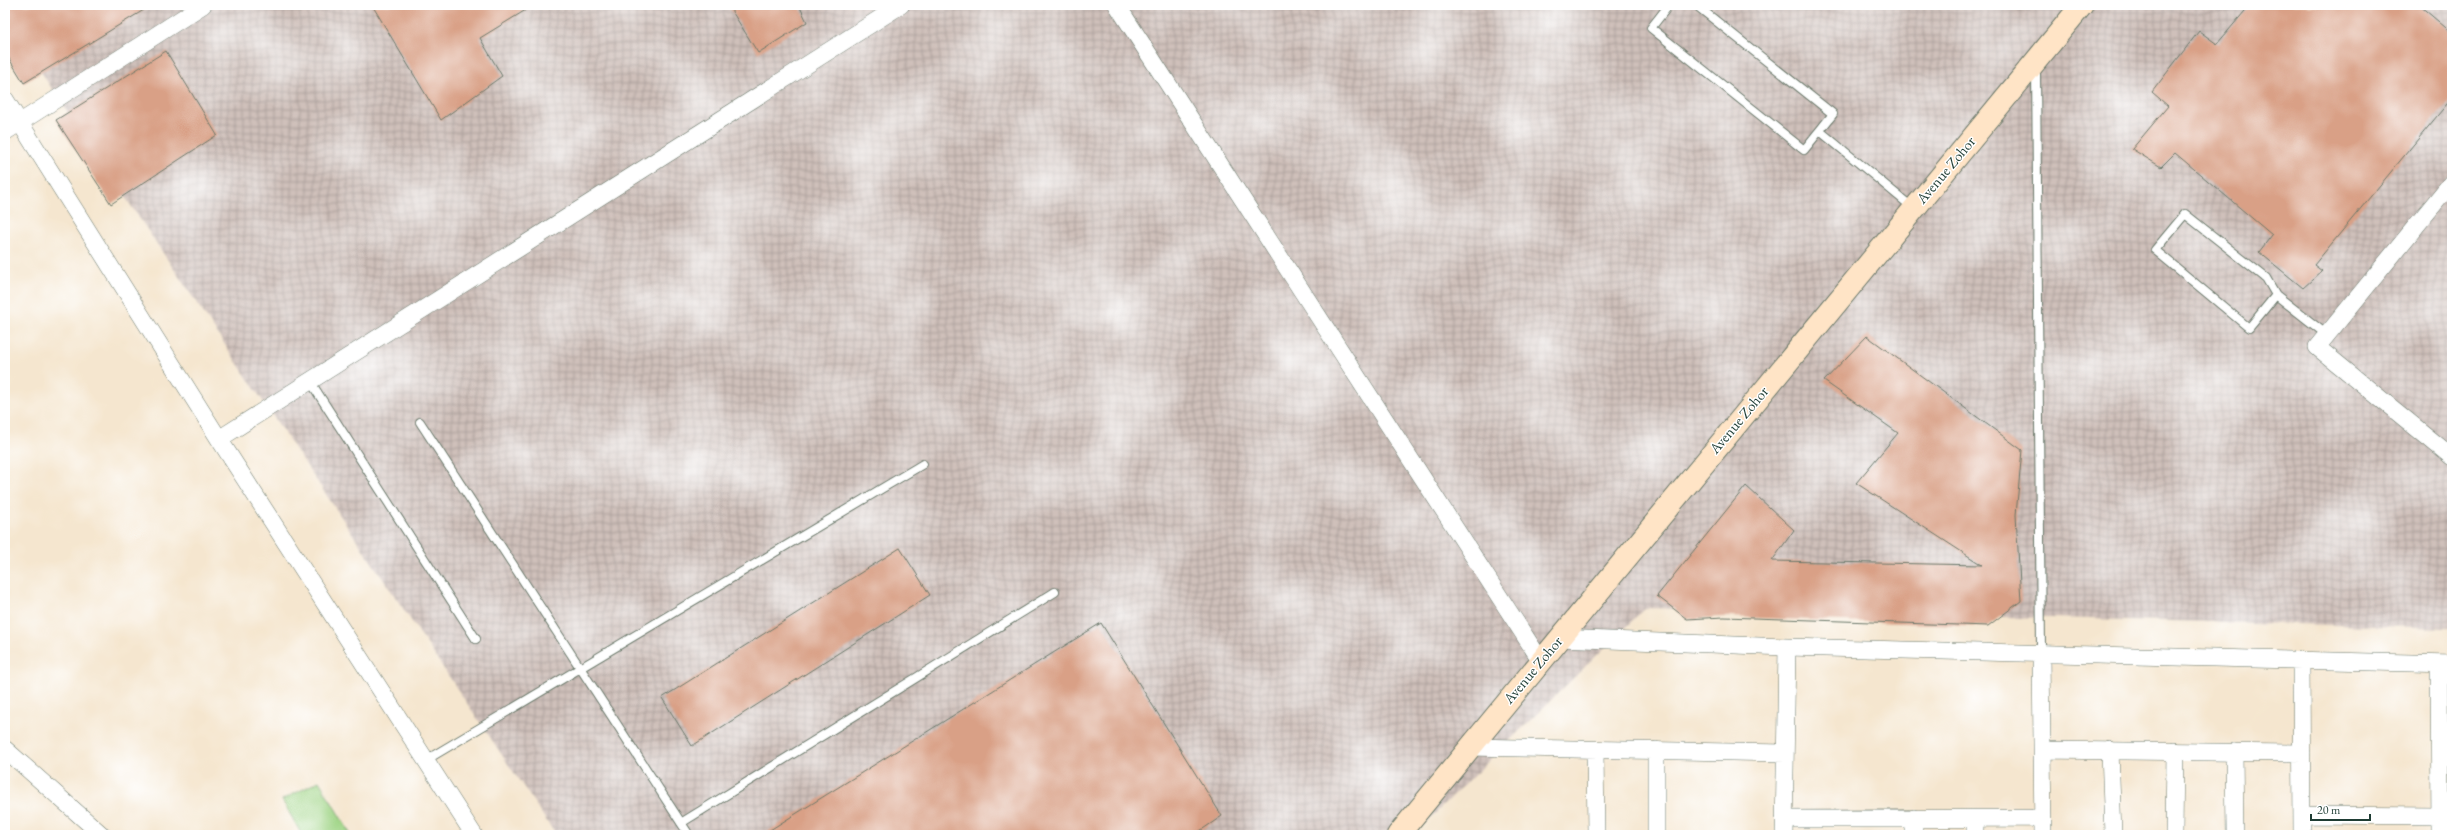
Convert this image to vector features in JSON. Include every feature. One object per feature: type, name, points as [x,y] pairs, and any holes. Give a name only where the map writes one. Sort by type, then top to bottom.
[{"type":"main road","name":"Avenue Zohor","points":[[1398,835],[2082,5]]},
{"type":"street","points":[[5,132],[203,5]]},
{"type":"street","points":[[219,440],[901,5]]},
{"type":"street","points":[[1117,5],[1541,661]]},
{"type":"street","points":[[5,98],[219,440],[474,835]]},
{"type":"street","points":[[2452,182],[2317,347],[2452,457]]},
{"type":"street","points":[[1560,638],[1787,647],[2445,664],[2445,748],[2439,816],[2440,835]]},
{"type":"street","points":[[1787,647],[1784,827],[1975,827],[2042,818]]},
{"type":"street","points":[[2041,654],[2042,835]]},
{"type":"street","points":[[2302,661],[2302,835]]},
{"type":"street","points":[[1469,747],[1785,753]]},
{"type":"street","points":[[5,748],[102,835]]},
{"type":"street","points":[[1595,750],[1596,835]]},
{"type":"street","points":[[1656,750],[1656,835]]},
{"type":"street","points":[[2042,750],[2302,753]]},
{"type":"street","points":[[2110,750],[2113,835]]},
{"type":"street","points":[[2174,835],[2175,751]]},
{"type":"street","points":[[2234,752],[2235,835]]},
{"type":"street","points":[[2302,815],[2439,816]]},
{"type":"lane","points":[[1669,5],[1651,28],[1804,150],[1833,114],[1696,5]]},
{"type":"lane","points":[[2036,62],[2041,654]]},
{"type":"lane","points":[[1820,131],[1914,208]]},
{"type":"lane","points":[[2276,295],[2249,328],[2154,250],[2185,214],[2266,278],[2276,295],[2327,334]]},
{"type":"lane","points":[[310,381],[476,638]]},
{"type":"lane","points":[[420,422],[689,835]]},
{"type":"lane","points":[[426,760],[923,464]]},
{"type":"lane","points":[[681,823],[1055,592]]},
{"type":"shaded area","points":[[5,5],[2452,5],[2452,628],[1645,608],[1413,835],[556,835],[5,19]]},
{"type":"green space","points":[[319,781],[351,835],[302,835],[282,800]]},
{"type":"building","points":[[5,5],[152,5],[24,83],[5,52]]},
{"type":"building","points":[[372,5],[534,5],[480,38],[502,76],[441,120]]},
{"type":"building","points":[[728,5],[799,5],[807,22],[758,53]]},
{"type":"building","points":[[2250,5],[2419,5],[2452,33],[2452,98],[2314,265],[2322,271],[2303,288],[2259,252],[2272,235],[2175,153],[2161,167],[2132,149],[2168,106],[2152,92],[2199,31],[2217,44]]},
{"type":"building","points":[[166,51],[217,135],[111,204],[56,120]]},
{"type":"building","points":[[1867,336],[2022,450],[2016,515],[2021,601],[1988,626],[1724,617],[1687,619],[1657,596],[1746,486],[1794,530],[1772,561],[1982,565],[1856,483],[1898,433],[1824,381]]},
{"type":"building","points":[[900,548],[930,595],[692,746],[662,698]]},
{"type":"building","points":[[1101,623],[1222,816],[1194,835],[762,835]]}]
